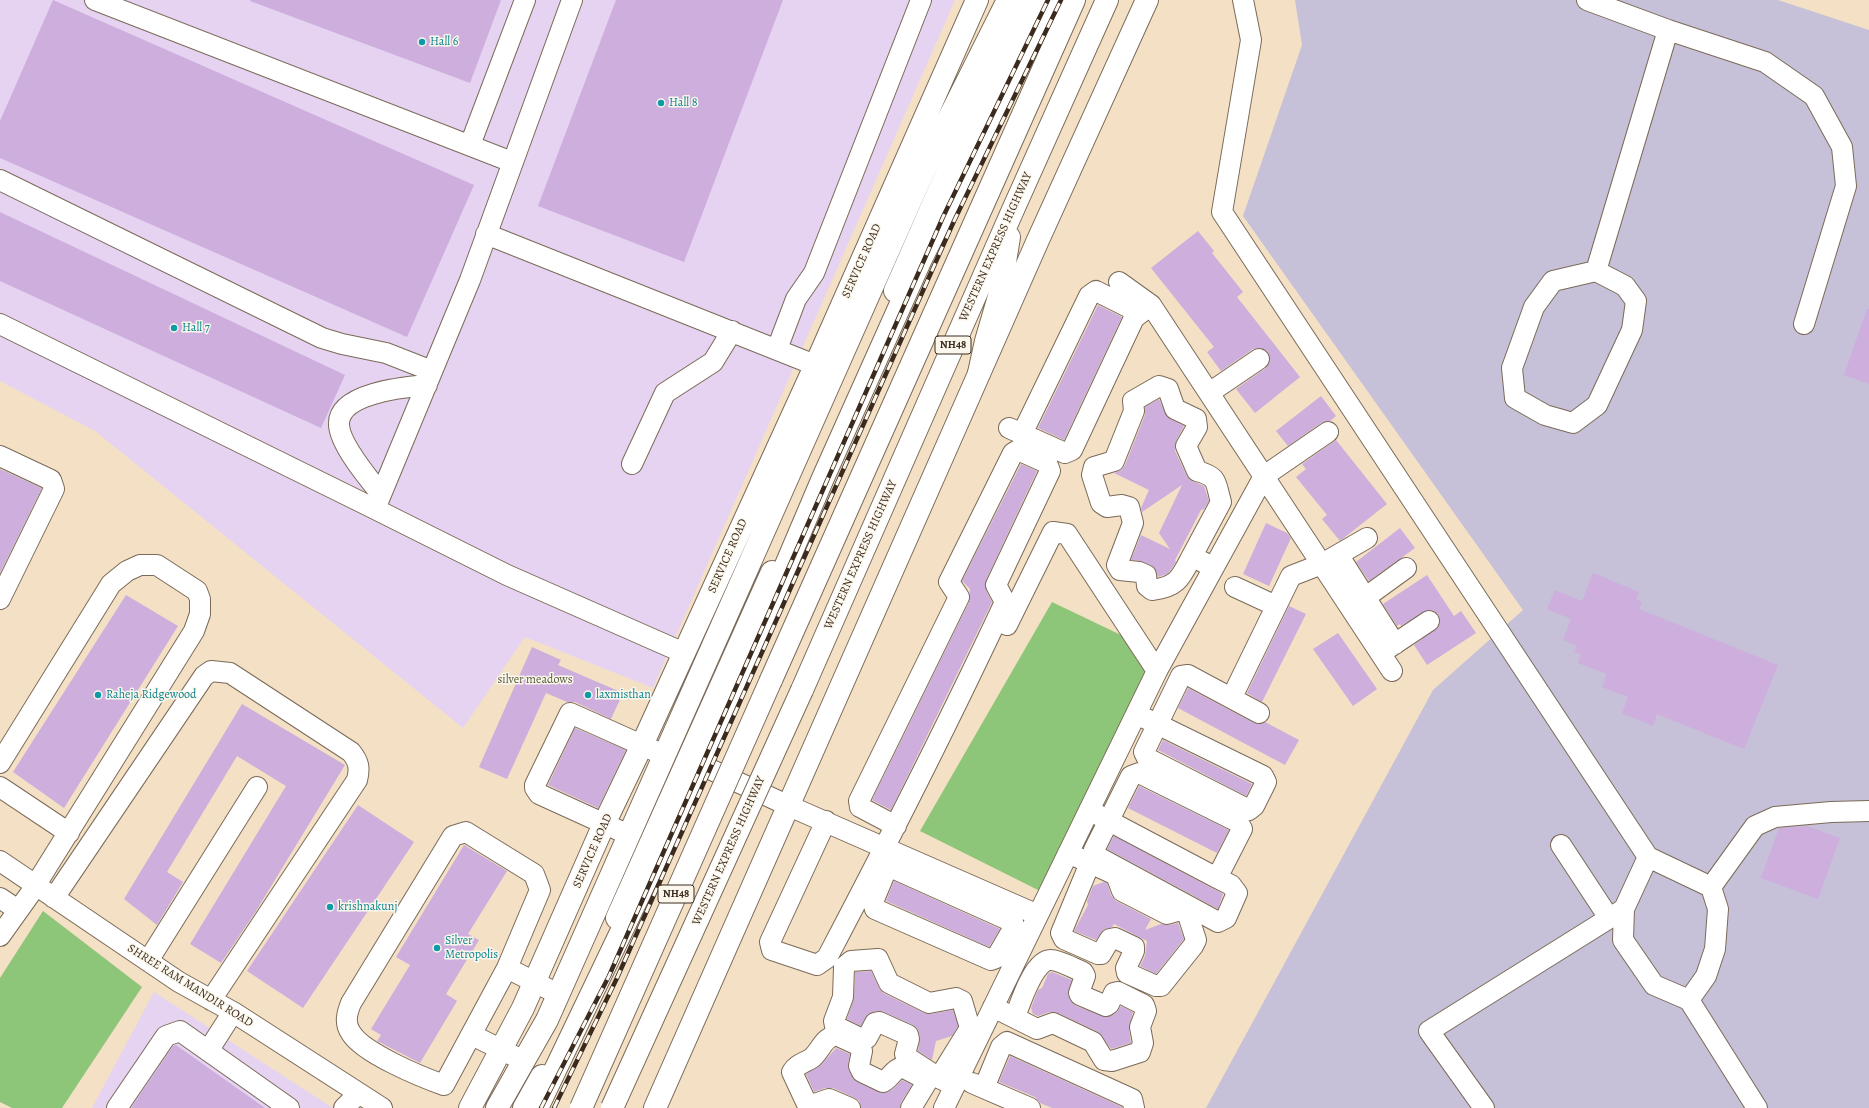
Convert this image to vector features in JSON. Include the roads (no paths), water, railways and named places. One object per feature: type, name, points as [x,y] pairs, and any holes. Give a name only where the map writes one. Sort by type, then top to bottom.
[{"type":"main road","name":"SERVICE ROAD","points":[[470,1108],[501,1050],[534,982],[601,822],[638,743],[668,687],[792,442],[923,147],[977,0]]},
{"type":"main road","points":[[923,147],[1008,0]]},
{"type":"main road","points":[[524,1108],[582,998],[953,159],[1030,0]]},
{"type":"main road","points":[[537,1108],[701,764],[820,485],[921,259],[1044,12],[1055,0]]},
{"type":"main road","name":"NH48","points":[[580,1108],[1074,0]]},
{"type":"main road","name":"WESTERN EXPRESS HIGHWAY","points":[[612,1108],[802,690],[1107,0]]},
{"type":"main road","points":[[655,1108],[979,373],[1147,0]]},
{"type":"main road","points":[[979,373],[986,341],[1000,292],[1012,212]]},
{"type":"main road","points":[[497,1108],[547,1020],[690,696],[792,442]]},
{"type":"main road","points":[[668,687],[690,696]]},
{"type":"street","points":[[95,0],[512,162]]},
{"type":"street","points":[[470,145],[525,0]]},
{"type":"street","points":[[378,502],[470,280],[572,0]]},
{"type":"street","points":[[777,349],[796,299],[814,273],[921,0]]},
{"type":"street","points":[[1243,0],[1251,40],[1222,212],[1648,856],[1711,887],[1718,909],[1715,949],[1706,976],[1689,1000]]},
{"type":"street","points":[[1587,0],[1668,30],[1765,62],[1814,96],[1842,147],[1846,186],[1804,324]]},
{"type":"street","points":[[1596,271],[1668,30]]},
{"type":"street","points":[[0,180],[322,338],[342,344],[386,353],[430,378]]},
{"type":"street","points":[[486,234],[825,369]]},
{"type":"street","points":[[1596,271],[1625,286],[1636,301],[1632,330],[1597,405],[1573,423],[1545,415],[1515,398],[1512,368],[1534,307],[1553,281],[1596,271]]},
{"type":"street","points":[[1119,282],[1151,305],[1264,476],[1330,560],[1388,649]]},
{"type":"street","points":[[1134,318],[1132,309],[1096,291],[1089,296],[1016,431],[1065,454],[1072,450],[1134,318],[1151,305]]},
{"type":"street","points":[[0,324],[378,502],[507,575],[684,654]]},
{"type":"street","points":[[632,464],[665,393],[713,362],[732,331]]},
{"type":"street","points":[[1209,393],[1259,359]]},
{"type":"street","points":[[378,502],[343,438],[339,424],[340,416],[347,406],[365,396],[401,388],[430,378]]},
{"type":"street","points":[[1159,386],[1168,390],[1175,409],[1196,419],[1197,427],[1186,446],[1197,471],[1211,475],[1221,502],[1192,556],[1179,581],[1160,589],[1152,590],[1147,586],[1146,575],[1139,572],[1120,570],[1117,565],[1133,523],[1133,519],[1129,507],[1122,505],[1107,507],[1101,503],[1092,475],[1094,467],[1114,461],[1134,411],[1133,401],[1159,386]]},
{"type":"street","points":[[911,1108],[946,1087],[993,1007],[1157,671],[1212,567],[1264,476],[1328,432]]},
{"type":"street","points":[[701,764],[789,806],[826,821],[889,855],[1013,922],[1014,927],[996,958],[990,960],[875,909],[873,902],[889,855],[896,826],[1005,602],[996,585],[1050,471],[1047,463],[1018,450],[1013,453],[950,582],[959,597],[859,801],[860,807],[896,826]]},
{"type":"street","points":[[0,456],[51,480],[54,489],[0,599]]},
{"type":"street","points":[[826,821],[770,942],[772,950],[817,965],[827,958],[889,855],[1053,532],[1066,534],[1157,671]]},
{"type":"street","points":[[1232,697],[1291,576],[1330,560],[1367,538]]},
{"type":"street","points":[[1192,556],[1212,567]]},
{"type":"street","points":[[1330,560],[1366,597],[1388,649],[1392,671]]},
{"type":"street","points":[[0,763],[111,584],[127,571],[140,565],[157,565],[197,591],[200,599],[200,614],[194,632],[35,886],[5,903],[0,936]]},
{"type":"street","points":[[1366,597],[1406,568]]},
{"type":"street","points":[[1235,587],[1276,606]]},
{"type":"street","points":[[1388,649],[1429,621]]},
{"type":"street","points":[[54,898],[204,676],[212,671],[230,673],[351,752],[358,761],[359,772],[357,780],[211,1000]]},
{"type":"street","points":[[1136,714],[1157,724],[1263,776],[1266,782],[1254,806],[1248,810],[1147,758],[1144,752],[1157,724],[1181,676],[1188,675],[1232,697],[1259,713]]},
{"type":"street","points":[[628,835],[539,794],[535,788],[536,785],[570,713],[664,755]]},
{"type":"street","points":[[1089,810],[1109,821],[1231,885],[1237,893],[1226,918],[1218,922],[1098,857],[1094,850],[1109,821],[1131,776],[1139,773],[1238,822],[1242,829],[1218,878]]},
{"type":"street","points":[[0,787],[68,833]]},
{"type":"street","points":[[148,961],[258,787]]},
{"type":"street","points":[[1711,887],[1726,864],[1755,826],[1775,817],[1831,812],[1869,811]]},
{"type":"street","points":[[466,832],[534,874],[540,890],[507,968],[472,1035],[444,1085],[421,1077],[365,1048],[351,1033],[346,1021],[351,1003],[453,836],[466,832]]},
{"type":"street","points":[[1562,845],[1616,914],[1623,940],[1654,985],[1689,1000],[1757,1108]]},
{"type":"street","points":[[1068,853],[1090,863],[1116,875],[1122,891],[1167,914],[1181,910],[1187,912],[1196,940],[1193,946],[1161,986],[1156,986],[1128,972],[1126,968],[1134,951],[1134,947],[1115,938],[1110,939],[1101,954],[1098,954],[1064,939],[1060,933],[1090,863]]},
{"type":"street","points":[[889,855],[1038,915]]},
{"type":"street","points":[[1484,1108],[1429,1031],[1616,914],[1648,856]]},
{"type":"street","name":"SHREE RAM MANDIR ROAD","points":[[0,861],[179,982],[233,1012],[358,1094],[382,1108]]},
{"type":"street","points":[[878,959],[889,983],[929,1003],[956,998],[962,1001],[970,1028],[946,1087],[908,1058],[905,1054],[909,1039],[908,1035],[878,1022],[875,1023],[867,1038],[862,1039],[835,1026],[834,1021],[843,997],[844,967],[851,961],[878,959]]},
{"type":"street","points":[[993,1007],[1037,1029],[1053,1023],[1093,1042],[1104,1060],[1112,1061],[1140,1052],[1143,1043],[1140,1027],[1146,1011],[1144,1005],[1118,992],[1114,993],[1109,1004],[1106,1006],[1080,995],[1078,993],[1084,976],[1083,972],[1051,960],[1043,962],[1033,973],[1015,1017]]},
{"type":"street","points":[[507,968],[558,994]]},
{"type":"street","points":[[208,1051],[233,1012]]},
{"type":"street","points":[[117,1108],[166,1036],[180,1032],[289,1108]]},
{"type":"street","points":[[472,1035],[524,1061]]},
{"type":"street","points":[[850,1108],[829,1099],[815,1104],[806,1102],[792,1072],[796,1066],[812,1057],[828,1037],[836,1035],[860,1046],[862,1051],[859,1066],[862,1072],[883,1082],[895,1069],[902,1067],[946,1087],[984,1088],[1030,1108]]},
{"type":"street","points":[[984,1088],[1001,1047],[1007,1042],[1132,1099],[1134,1108]]},
{"type":"street","points":[[344,1108],[358,1094]]},
{"type":"railway","points":[[541,1108],[609,976],[943,217],[1048,0]]},
{"type":"railway","points":[[554,1108],[617,978],[954,221],[1061,0]]},
{"type":"place","name":"Hall 6","points":[[422,42]]},
{"type":"place","name":"Hall 8","points":[[661,103]]},
{"type":"place","name":"Hall 7","points":[[174,328]]},
{"type":"place","name":"Raheja Ridgewood","points":[[98,695]]},
{"type":"place","name":"laxmisthan","points":[[588,695]]},
{"type":"place","name":"krishnakunj","points":[[330,907]]},
{"type":"place","name":"Silver Metropolis","points":[[437,948]]},
{"type":"park label","name":"silver meadows","points":[[535,680]]}]
